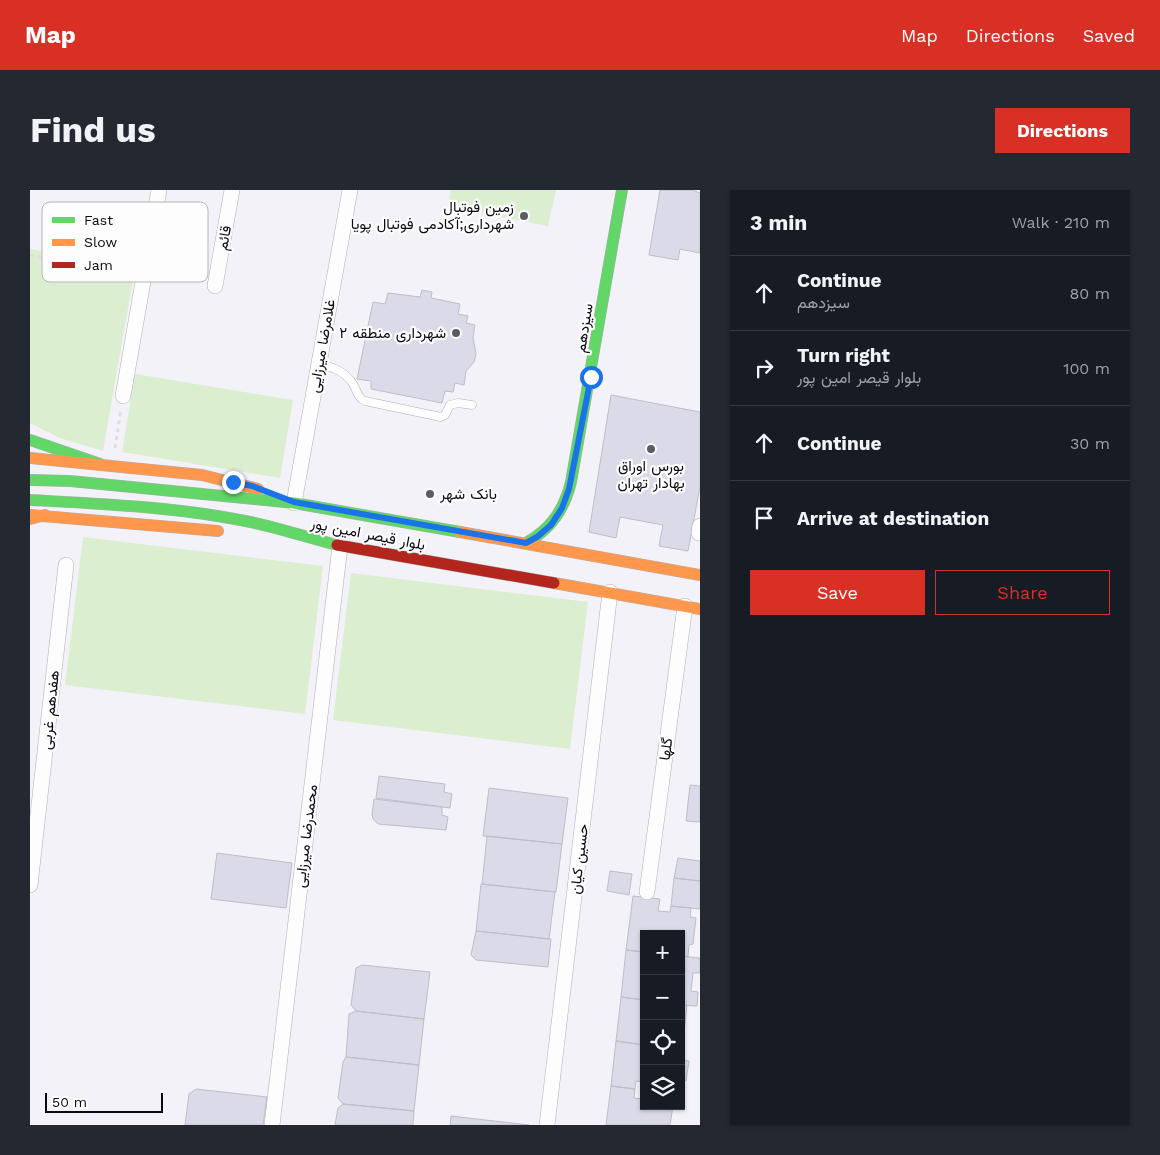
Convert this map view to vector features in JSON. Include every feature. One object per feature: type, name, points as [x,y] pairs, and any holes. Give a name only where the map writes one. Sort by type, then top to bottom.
[{"type":"main road","name":"سیزدهم","points":[[526,543],[537,537],[551,525],[562,508],[569,489],[591,377],[622,190]]},
{"type":"main road","points":[[30,440],[100,464]]},
{"type":"main road","points":[[30,458],[202,475],[252,486],[294,502]]},
{"type":"main road","name":"بلوار قیصر امین پور","points":[[30,480],[70,481],[294,502],[700,575]]},
{"type":"main road","name":"بلوار قیصر امین پور","points":[[30,500],[148,507],[255,523],[340,546],[700,609]]},
{"type":"main road","points":[[30,515],[232,532],[296,534]]},
{"type":"main road","points":[[30,519],[45,515]]},
{"type":"street","name":"قائم","points":[[215,286],[232,190]]},
{"type":"street","name":"غلامرضا میرزایی","points":[[294,502],[350,190]]},
{"type":"street","points":[[123,396],[143,282]]},
{"type":"street","name":"محمدرضا میرزایی","points":[[272,1125],[340,546]]},
{"type":"street","name":"هفدهم غربی","points":[[30,885],[66,564]]},
{"type":"street","name":"حسین کیان","points":[[547,1125],[610,592]]},
{"type":"street","name":"گلها","points":[[647,892],[685,606]]},
{"type":"lane","points":[[318,364],[340,370],[352,382],[358,397],[365,401],[441,417],[445,415],[450,405],[458,403],[472,405]]},
{"type":"path","points":[[112,466],[123,396]]},
{"type":"green space","name":"زمین فوتبال شهرداری;آکادمی فوتبال پویا","points":[[451,190],[556,190],[548,226],[448,206]]},
{"type":"green space","points":[[30,249],[42,251],[42,282],[133,282],[103,451],[60,438],[30,423]]},
{"type":"green space","points":[[135,374],[293,400],[280,478],[122,452]]},
{"type":"green space","points":[[83,537],[323,566],[305,714],[65,685]]},
{"type":"green space","points":[[351,573],[588,602],[570,749],[333,720]]},
{"type":"building","points":[[660,190],[692,190],[700,193],[700,253],[680,249],[678,260],[649,255]]},
{"type":"building","name":"شهرداری منطقه ۲","points":[[422,290],[432,292],[431,298],[460,304],[458,314],[468,316],[466,323],[475,325],[473,337],[476,354],[474,362],[466,371],[464,385],[455,383],[453,392],[445,391],[442,403],[371,389],[371,381],[357,379],[373,302],[385,304],[388,293],[420,297]]},
{"type":"building","name":"بورس اوراق بهادار تهران","points":[[611,395],[700,412],[700,487],[688,551],[659,546],[663,525],[620,517],[616,538],[589,532]]},
{"type":"building","points":[[379,776],[445,784],[444,792],[452,794],[450,808],[376,798]]},
{"type":"building","points":[[690,785],[700,786],[700,822],[686,821]]},
{"type":"building","points":[[489,788],[568,798],[562,844],[483,836]]},
{"type":"building","points":[[374,799],[442,807],[442,815],[448,817],[446,830],[378,824],[373,819],[372,814]]},
{"type":"building","points":[[487,836],[562,844],[556,892],[482,884]]},
{"type":"building","points":[[217,853],[292,863],[286,908],[211,899]]},
{"type":"building","points":[[678,858],[700,861],[700,881],[674,878]]},
{"type":"building","points":[[610,871],[632,874],[629,895],[607,891]]},
{"type":"building","points":[[674,878],[700,881],[700,909],[671,906]]},
{"type":"building","points":[[481,884],[555,892],[549,939],[476,931]]},
{"type":"building","points":[[633,896],[660,899],[658,911],[670,912],[671,906],[691,908],[690,917],[696,918],[693,944],[689,945],[688,957],[685,957],[685,930],[640,930],[640,952],[626,950]]},
{"type":"building","points":[[476,931],[551,939],[548,967],[476,960],[471,955]]},
{"type":"building","points":[[626,950],[640,952],[640,999],[621,997]]},
{"type":"building","points":[[685,956],[700,958],[700,973],[693,973],[691,991],[698,992],[697,1006],[685,1005]]},
{"type":"building","points":[[362,965],[430,972],[424,1019],[356,1011],[351,1005],[356,968]]},
{"type":"building","points":[[621,997],[640,999],[640,1044],[616,1041]]},
{"type":"building","points":[[685,1005],[687,1005],[685,1023]]},
{"type":"building","points":[[356,1011],[424,1019],[419,1065],[346,1057],[349,1014]]},
{"type":"building","points":[[616,1041],[640,1044],[640,1082],[636,1081],[635,1089],[611,1086]]},
{"type":"building","points":[[346,1057],[419,1065],[414,1111],[343,1104],[338,1098],[343,1062]]},
{"type":"building","points":[[685,1060],[689,1061],[685,1081]]},
{"type":"building","points":[[611,1086],[635,1089],[634,1098],[640,1099],[640,1110],[672,1110],[670,1125],[606,1125]]},
{"type":"building","points":[[196,1089],[267,1097],[263,1125],[185,1125],[189,1094]]},
{"type":"building","points":[[343,1104],[414,1111],[413,1125],[335,1125],[338,1108]]},
{"type":"building","points":[[451,1116],[529,1125],[450,1125]]},
{"type":"traffic: fast","points":[[526,543],[535,538],[555,518],[565,501],[571,482],[622,190]]},
{"type":"traffic: fast","points":[[30,440],[100,464]]},
{"type":"traffic: fast","points":[[30,480],[70,481],[294,503],[460,532]]},
{"type":"traffic: fast","points":[[30,500],[143,507],[199,513],[255,523],[337,545]]},
{"type":"traffic: slow","points":[[30,458],[202,475],[258,489]]},
{"type":"traffic: slow","points":[[30,515],[218,531]]},
{"type":"traffic: slow","points":[[30,519],[45,515]]},
{"type":"traffic: slow","points":[[460,532],[700,575]]},
{"type":"traffic: slow","points":[[554,583],[700,609]]},
{"type":"traffic: jam","points":[[337,545],[554,583]]},
{"type":"place","name":"زمین فوتبال شهرداری;آکادمی فوتبال پویا","points":[[524,216]]},
{"type":"place","name":"شهرداری منطقه ۲","points":[[456,333]]},
{"type":"place","name":"بورس اوراق بهادار تهران","points":[[651,449]]},
{"type":"place","name":"بانک شهر","points":[[430,494]]},
{"type":"route","points":[[233,482],[252,486],[294,502],[526,543],[537,537],[551,525],[562,508],[569,489],[591,377]]}]
